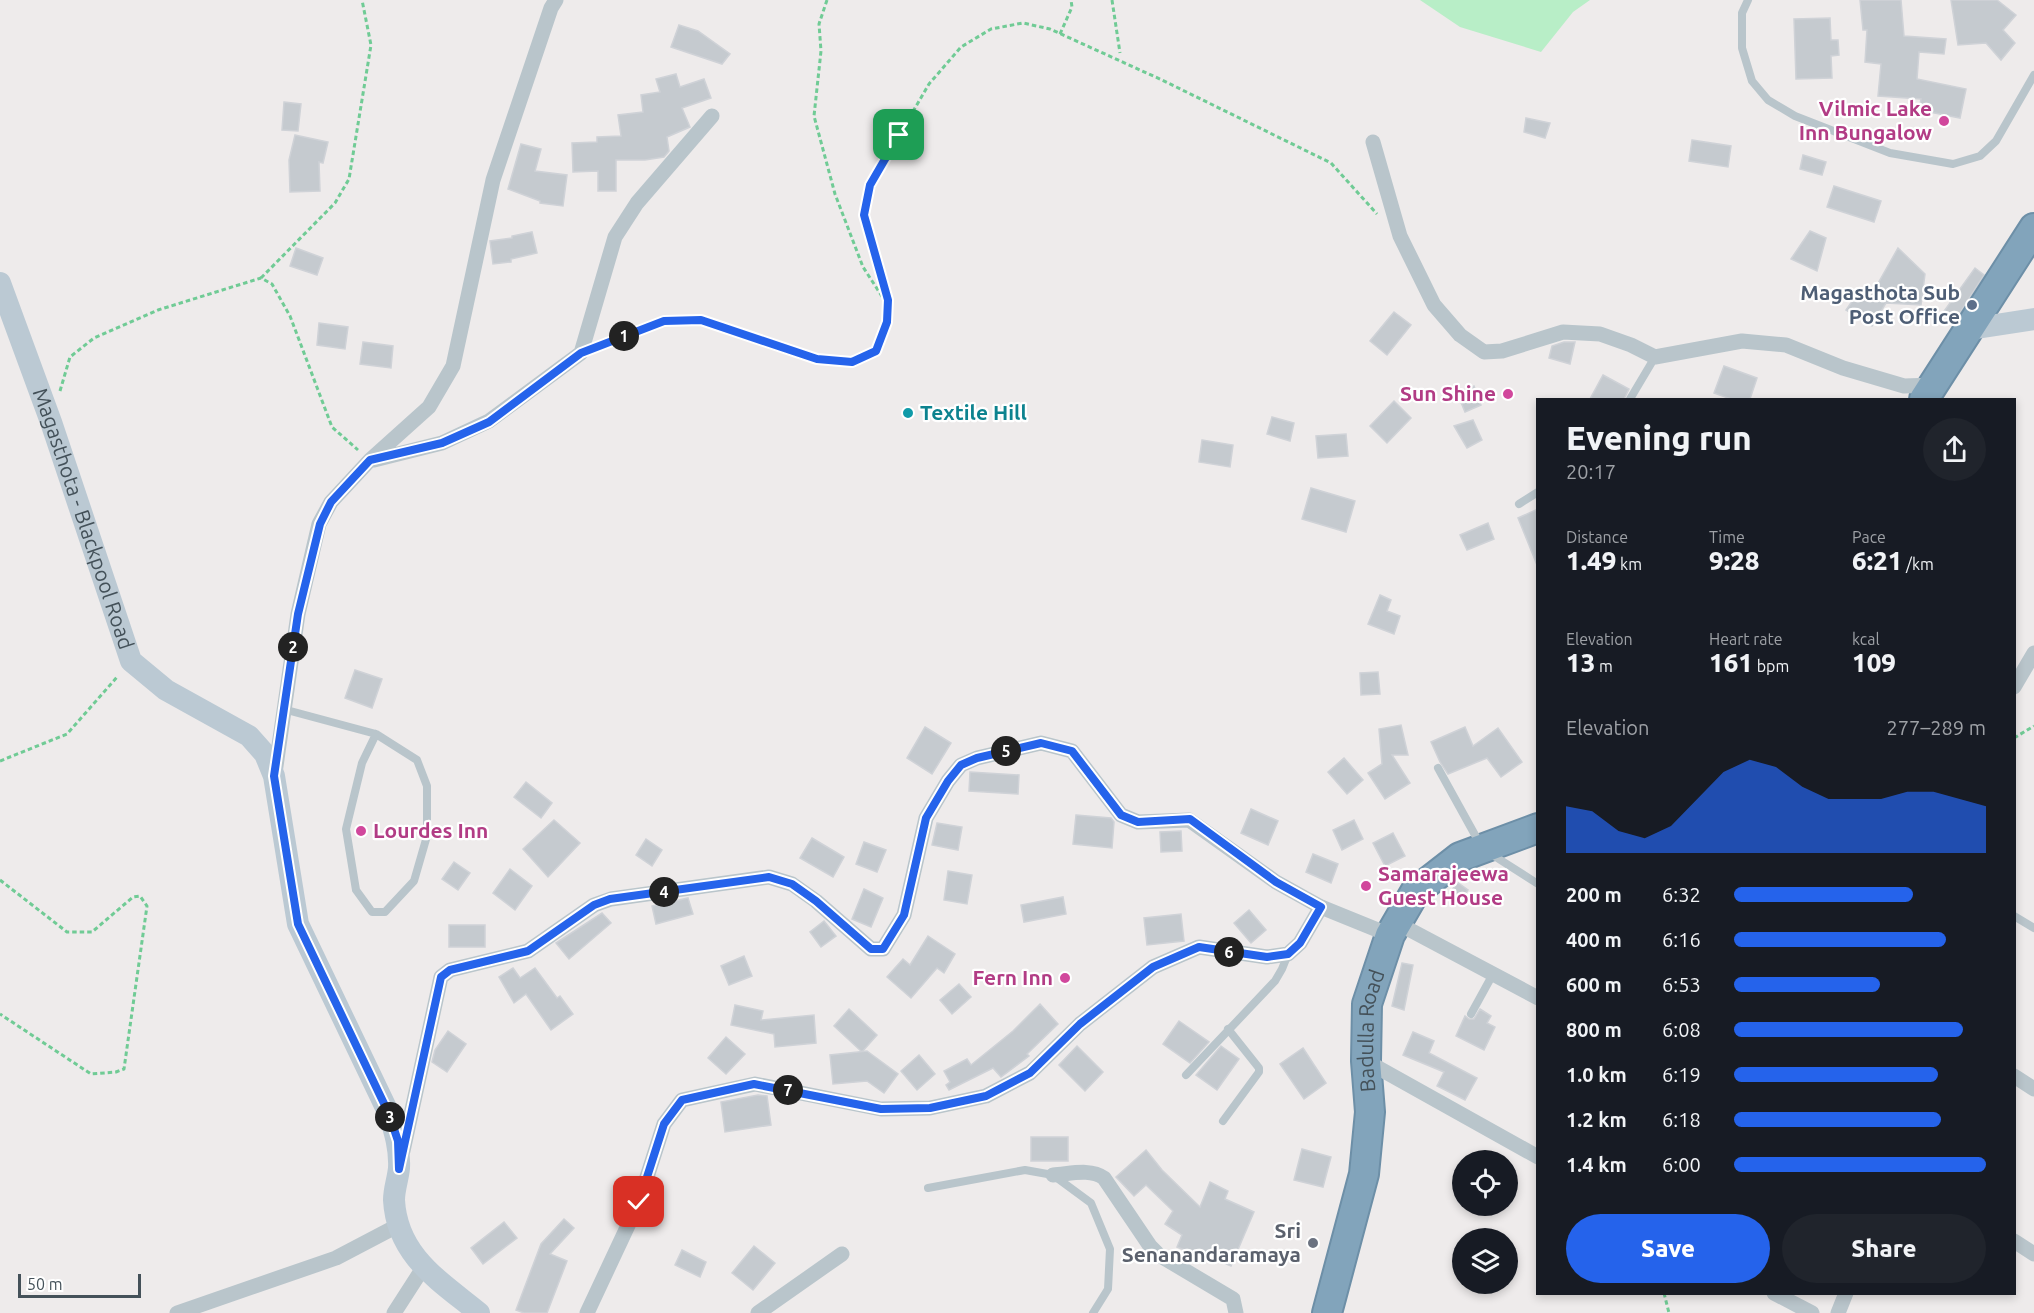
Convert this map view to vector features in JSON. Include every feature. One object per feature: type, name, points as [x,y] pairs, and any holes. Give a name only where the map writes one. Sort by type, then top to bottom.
[{"type":"highway","points":[[1929,392],[1970,328],[2032,243]]},
{"type":"highway","name":"Badulla Road","points":[[1327,1313],[1365,1174],[1370,1112],[1366,1061],[1367,1004],[1394,929],[1415,892],[1460,857],[1536,829]]},
{"type":"street","points":[[274,776],[298,614],[320,524],[331,502],[370,460],[429,407],[453,366],[493,180],[551,8],[556,0]]},
{"type":"street","points":[[370,460],[442,443],[489,422],[581,353],[615,237],[637,203],[712,116]]},
{"type":"street","points":[[1373,142],[1400,236],[1434,305],[1460,335],[1484,352],[1502,351],[1563,332],[1600,334],[1631,345],[1655,357],[1742,341],[1786,345],[1843,368],[1929,392]]},
{"type":"street","name":"Magasthota - Blackpool Road","points":[[0,283],[51,422],[131,661],[166,690],[249,736],[265,754],[274,776],[298,924],[389,1114],[398,1141],[399,1169],[394,1197],[397,1226],[423,1268],[479,1313]]},
{"type":"street","points":[[1970,328],[2034,319]]},
{"type":"street","points":[[2016,684],[2034,653]]},
{"type":"street","points":[[399,1169],[441,977],[450,970],[528,951],[594,905],[610,899],[769,877],[792,884],[816,901],[871,949],[883,949],[904,915],[926,818],[948,781],[961,765],[977,758],[1041,743],[1072,751],[1121,815],[1138,822],[1190,819],[1276,882],[1321,907],[1394,929],[1536,997]]},
{"type":"street","points":[[587,1313],[639,1202],[664,1124],[682,1100],[754,1084],[881,1109],[930,1108],[986,1096],[1030,1073],[1080,1024],[1153,967],[1199,947],[1267,957],[1288,954],[1300,943],[1321,907]]},
{"type":"street","points":[[1366,1061],[1536,1155]]},
{"type":"street","points":[[2016,1077],[2034,1089]]},
{"type":"street","points":[[1053,1175],[1090,1172],[1104,1178],[1159,1256],[1233,1299],[1236,1313]]},
{"type":"street","points":[[177,1313],[336,1258],[397,1226]]},
{"type":"street","points":[[2016,1242],[2034,1254]]},
{"type":"street","points":[[758,1313],[842,1254]]},
{"type":"street","points":[[394,1313],[423,1268]]},
{"type":"street","points":[[1778,1295],[1812,1313]]},
{"type":"street","points":[[1838,1313],[1845,1295]]},
{"type":"lane","points":[[1748,0],[1742,13],[1742,48],[1752,81],[1768,100],[1795,116],[1890,153],[1953,164],[1980,156],[1996,141],[2034,75]]},
{"type":"lane","points":[[1631,398],[1655,357]]},
{"type":"lane","points":[[1519,504],[1536,493]]},
{"type":"lane","points":[[283,709],[376,734],[417,760],[427,786],[427,836],[414,880],[385,912],[372,912],[357,890],[346,829],[362,764],[376,734]]},
{"type":"lane","points":[[1438,768],[1483,849],[1536,883]]},
{"type":"lane","points":[[2016,917],[2034,928]]},
{"type":"lane","points":[[1186,1074],[1275,981],[1288,954]]},
{"type":"lane","points":[[1471,1014],[1492,974]]},
{"type":"lane","points":[[1222,1121],[1259,1072],[1259,1068],[1228,1029]]},
{"type":"lane","points":[[928,1188],[1025,1170],[1053,1175],[1090,1203],[1110,1249],[1108,1289],[1093,1313]]},
{"type":"path","points":[[51,422],[70,357],[94,338],[158,310],[261,278],[335,203],[349,179],[371,45],[362,0]]},
{"type":"path","points":[[827,0],[819,24],[821,51],[814,116],[835,194],[863,267],[888,305]]},
{"type":"path","points":[[1060,34],[1072,7],[1071,0]]},
{"type":"path","points":[[1112,0],[1120,53]]},
{"type":"path","points":[[581,353],[664,321],[701,320],[817,359],[852,362],[876,351],[887,322],[888,300],[864,215],[870,185],[928,84],[961,47],[991,29],[1023,23],[1060,34],[1162,80],[1330,163],[1400,236]]},
{"type":"path","points":[[261,278],[272,284],[290,316],[332,427],[370,460]]},
{"type":"path","points":[[0,761],[66,734],[131,661]]},
{"type":"path","points":[[2016,737],[2034,726]]},
{"type":"path","points":[[0,880],[67,932],[92,932],[134,897],[140,896],[147,906],[124,1069],[91,1074],[0,1014]]},
{"type":"path","points":[[1664,1295],[1669,1313]]},
{"type":"green space","points":[[1420,0],[1590,0],[1573,12],[1541,52],[1460,27]]},
{"type":"building","points":[[1860,0],[1901,0],[1904,36],[1946,39],[1944,54],[1919,52],[1917,79],[1966,89],[1960,118],[1919,110],[1921,99],[1878,96],[1881,64],[1865,62],[1867,30],[1863,30]]},
{"type":"building","points":[[1951,0],[1997,0],[2016,15],[2003,30],[2015,43],[2001,60],[1986,43],[1958,45]]},
{"type":"building","points":[[1830,18],[1831,40],[1838,40],[1839,55],[1831,56],[1832,78],[1796,79],[1794,19]]},
{"type":"building","points":[[679,25],[698,31],[730,54],[722,64],[671,47]]},
{"type":"building","points":[[676,74],[680,87],[704,79],[711,98],[682,108],[690,127],[667,137],[669,151],[664,157],[645,160],[616,160],[616,191],[598,191],[598,171],[573,172],[572,143],[597,142],[597,137],[621,136],[618,115],[643,112],[641,95],[660,92],[656,79]]},
{"type":"building","points":[[284,102],[301,104],[298,131],[282,130]]},
{"type":"building","points":[[1526,118],[1550,123],[1545,138],[1524,132]]},
{"type":"building","points":[[295,135],[328,142],[323,163],[319,162],[320,191],[290,192],[289,160]]},
{"type":"building","points":[[1692,140],[1731,146],[1728,167],[1689,161]]},
{"type":"building","points":[[521,144],[541,149],[535,171],[567,175],[563,206],[540,203],[540,201],[508,189]]},
{"type":"building","points":[[1803,155],[1826,162],[1822,175],[1800,169]]},
{"type":"building","points":[[1834,186],[1881,201],[1874,222],[1827,207]]},
{"type":"building","points":[[1810,231],[1826,238],[1817,271],[1791,259]]},
{"type":"building","points":[[532,232],[537,253],[511,259],[511,262],[493,264],[490,241]]},
{"type":"building","points":[[296,248],[323,258],[317,275],[290,266]]},
{"type":"building","points":[[1898,248],[1925,274],[1921,305],[1886,303],[1872,326],[1846,310],[1857,294],[1868,301]]},
{"type":"building","points":[[1975,268],[1984,275],[1954,322],[1942,314]]},
{"type":"building","points":[[1394,312],[1411,325],[1387,355],[1370,341]]},
{"type":"building","points":[[319,323],[348,327],[345,349],[317,345]]},
{"type":"building","points":[[363,342],[393,346],[391,368],[360,364]]},
{"type":"building","points":[[1564,342],[1575,342],[1570,364],[1549,358],[1552,346]]},
{"type":"building","points":[[1724,366],[1757,378],[1750,398],[1728,398],[1714,393]]},
{"type":"building","points":[[1603,375],[1629,389],[1624,398],[1591,398]]},
{"type":"building","points":[[1474,386],[1481,405],[1465,412],[1457,393]]},
{"type":"building","points":[[1394,401],[1411,418],[1387,443],[1370,426]]},
{"type":"building","points":[[1272,417],[1294,423],[1290,441],[1267,434]]},
{"type":"building","points":[[1473,420],[1482,440],[1467,448],[1454,426]]},
{"type":"building","points":[[1346,434],[1348,456],[1318,458],[1316,436]]},
{"type":"building","points":[[1202,440],[1233,445],[1230,467],[1199,462]]},
{"type":"building","points":[[1311,488],[1355,501],[1346,532],[1302,519]]},
{"type":"building","points":[[1536,510],[1536,563],[1518,518]]},
{"type":"building","points":[[1488,523],[1494,539],[1467,550],[1460,535]]},
{"type":"building","points":[[1380,595],[1391,600],[1387,611],[1400,616],[1394,634],[1368,624]]},
{"type":"building","points":[[355,670],[382,679],[372,708],[345,698]]},
{"type":"building","points":[[1378,672],[1380,694],[1361,695],[1360,673]]},
{"type":"building","points":[[1401,725],[1408,755],[1392,755],[1410,783],[1385,799],[1368,773],[1382,764],[1379,729]]},
{"type":"building","points":[[925,727],[951,743],[932,774],[907,758]]},
{"type":"building","points":[[1465,727],[1473,746],[1498,728],[1522,762],[1501,777],[1487,758],[1448,774],[1431,742]]},
{"type":"building","points":[[1344,758],[1363,780],[1347,794],[1328,772]]},
{"type":"building","points":[[970,772],[1019,775],[1018,794],[969,791]]},
{"type":"building","points":[[526,782],[552,803],[541,818],[514,797]]},
{"type":"building","points":[[1251,809],[1278,821],[1268,845],[1241,833]]},
{"type":"building","points":[[1076,815],[1111,818],[1114,822],[1112,848],[1073,844]]},
{"type":"building","points":[[554,820],[580,843],[548,877],[523,849]]},
{"type":"building","points":[[1354,820],[1363,839],[1342,850],[1333,830]]},
{"type":"building","points":[[937,823],[962,827],[958,850],[932,845]]},
{"type":"building","points":[[1181,831],[1182,851],[1161,852],[1160,832]]},
{"type":"building","points":[[1393,833],[1405,856],[1385,866],[1373,843]]},
{"type":"building","points":[[812,838],[844,857],[833,877],[800,858]]},
{"type":"building","points":[[646,839],[662,850],[652,866],[636,855]]},
{"type":"building","points":[[864,842],[886,850],[877,872],[856,864]]},
{"type":"building","points":[[1313,854],[1338,864],[1331,883],[1306,872]]},
{"type":"building","points":[[454,862],[470,873],[458,890],[442,879]]},
{"type":"building","points":[[510,869],[532,886],[515,910],[493,893]]},
{"type":"building","points":[[948,871],[972,875],[967,904],[944,900]]},
{"type":"building","points":[[1457,882],[1468,890],[1458,905],[1448,897]]},
{"type":"building","points":[[864,889],[883,898],[871,927],[852,919]]},
{"type":"building","points":[[1063,897],[1066,914],[1024,922],[1021,905]]},
{"type":"building","points":[[688,898],[693,914],[656,924],[652,906]]},
{"type":"building","points":[[1249,910],[1266,930],[1251,943],[1234,923]]},
{"type":"building","points":[[602,913],[611,923],[569,959],[556,943]]},
{"type":"building","points":[[1181,914],[1184,941],[1147,945],[1144,918]]},
{"type":"building","points":[[824,921],[836,936],[821,947],[810,932]]},
{"type":"building","points":[[449,925],[485,925],[485,947],[449,947]]},
{"type":"building","points":[[928,936],[955,954],[944,973],[937,968],[911,998],[887,977],[903,959],[910,965]]},
{"type":"building","points":[[744,956],[752,976],[729,985],[721,966]]},
{"type":"building","points":[[1402,963],[1413,965],[1404,1010],[1392,1006]]},
{"type":"building","points":[[513,968],[520,978],[535,968],[557,998],[560,996],[573,1014],[551,1030],[526,994],[514,1003],[499,977]]},
{"type":"building","points":[[959,984],[971,997],[952,1014],[940,1000]]},
{"type":"building","points":[[1040,1004],[1058,1024],[1027,1054],[1029,1056],[1001,1077],[993,1068],[949,1090],[946,1085],[950,1082],[944,1071],[967,1059],[971,1065],[1013,1031]]},
{"type":"building","points":[[735,1005],[763,1011],[761,1020],[814,1015],[816,1043],[775,1047],[774,1034],[731,1025]]},
{"type":"building","points":[[849,1009],[877,1035],[862,1052],[834,1026]]},
{"type":"building","points":[[1480,1009],[1491,1016],[1487,1023],[1495,1027],[1484,1050],[1456,1036],[1465,1016],[1474,1019]]},
{"type":"building","points":[[1179,1021],[1209,1042],[1190,1063],[1163,1044]]},
{"type":"building","points":[[448,1031],[466,1044],[447,1072],[432,1062],[435,1050]]},
{"type":"building","points":[[1413,1032],[1434,1041],[1429,1053],[1477,1078],[1465,1100],[1437,1086],[1444,1072],[1403,1055]]},
{"type":"building","points":[[726,1037],[745,1054],[726,1074],[708,1058]]},
{"type":"building","points":[[1077,1046],[1103,1072],[1085,1091],[1059,1065]]},
{"type":"building","points":[[1221,1046],[1239,1059],[1217,1090],[1196,1075]]},
{"type":"building","points":[[1303,1048],[1326,1083],[1304,1099],[1280,1064]]},
{"type":"building","points":[[867,1051],[898,1074],[884,1093],[867,1081],[833,1084],[830,1055]]},
{"type":"building","points":[[919,1055],[935,1074],[917,1090],[901,1071]]},
{"type":"building","points":[[758,1095],[767,1096],[771,1125],[725,1132],[721,1102]]},
{"type":"building","points":[[1031,1137],[1068,1137],[1068,1161],[1031,1161]]},
{"type":"building","points":[[1302,1149],[1331,1157],[1323,1187],[1294,1180]]},
{"type":"building","points":[[1146,1150],[1162,1170],[1200,1207],[1210,1182],[1228,1191],[1225,1199],[1254,1212],[1231,1266],[1203,1254],[1202,1257],[1177,1247],[1182,1235],[1165,1224],[1173,1211],[1146,1185],[1134,1196],[1116,1177]]},
{"type":"building","points":[[564,1219],[574,1228],[550,1254],[567,1261],[547,1313],[524,1313],[516,1310],[541,1244]]},
{"type":"building","points":[[504,1222],[517,1238],[483,1264],[471,1248]]},
{"type":"building","points":[[754,1246],[775,1263],[753,1290],[732,1273]]},
{"type":"building","points":[[682,1250],[706,1262],[700,1277],[675,1265]]},
{"type":"place","name":"Vilmic Lake Inn Bungalow","points":[[1944,121]]},
{"type":"place","name":"Magasthota Sub Post Office","points":[[1972,305]]},
{"type":"place","name":"Sun Shine","points":[[1508,394]]},
{"type":"place","name":"Textile Hill","points":[[908,413]]},
{"type":"place","name":"Lourdes Inn","points":[[361,831]]},
{"type":"place","name":"Samarajeewa Guest House","points":[[1366,886]]},
{"type":"place","name":"Fern Inn","points":[[1065,978]]},
{"type":"place","name":"Sri Senanandaramaya","points":[[1313,1243]]},
{"type":"route","points":[[639,1202],[664,1124],[682,1100],[754,1084],[881,1109],[930,1108],[986,1096],[1030,1073],[1080,1024],[1153,967],[1199,947],[1267,957],[1288,954],[1300,943],[1321,907],[1276,882],[1190,819],[1138,822],[1121,815],[1072,751],[1041,743],[977,758],[961,765],[948,781],[926,818],[904,915],[883,949],[871,949],[816,901],[792,884],[769,877],[610,899],[594,905],[528,951],[450,970],[441,977],[399,1169],[398,1141],[389,1114],[298,924],[274,776],[298,614],[320,524],[331,502],[370,460],[442,443],[489,422],[581,353],[664,321],[701,320],[817,359],[852,362],[876,351],[887,322],[888,300],[864,215],[870,185],[899,135]]}]
